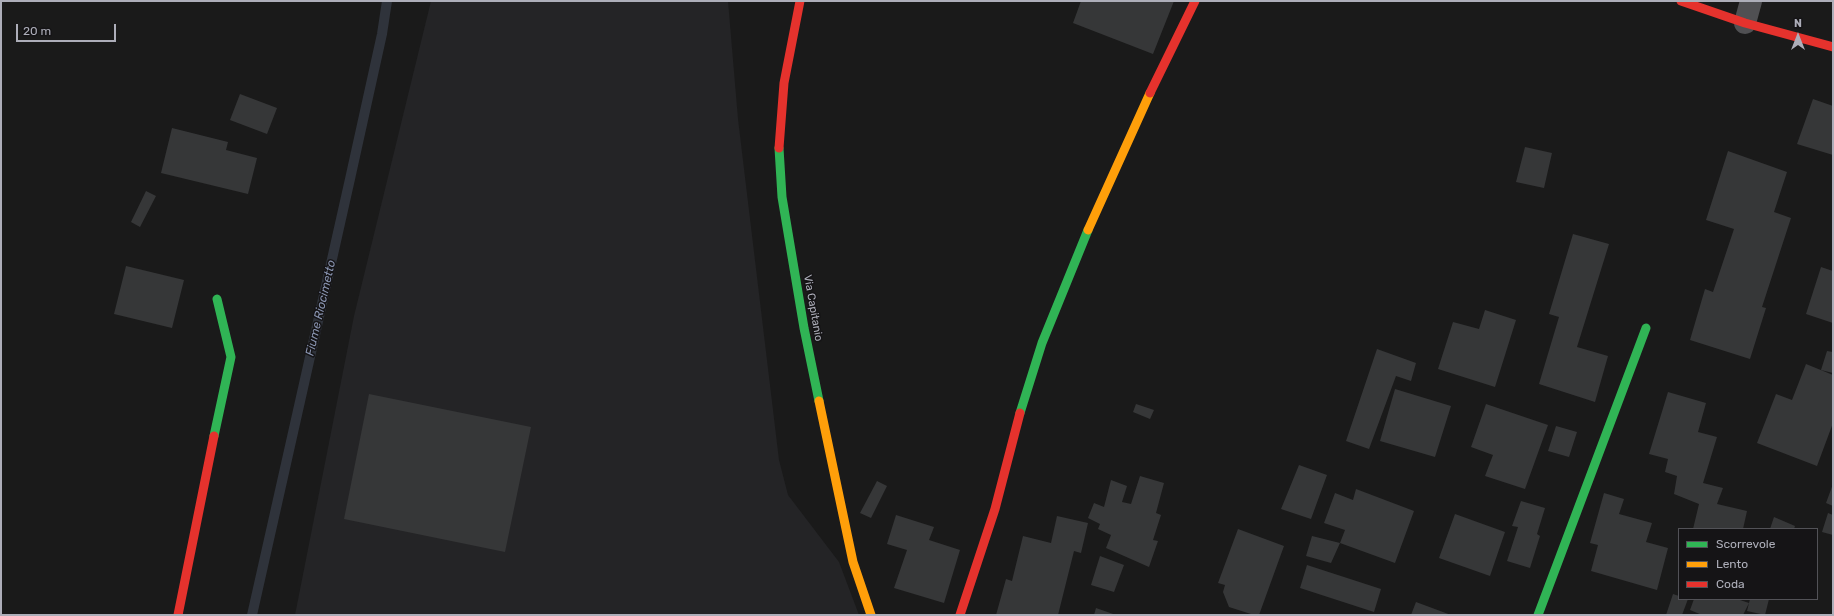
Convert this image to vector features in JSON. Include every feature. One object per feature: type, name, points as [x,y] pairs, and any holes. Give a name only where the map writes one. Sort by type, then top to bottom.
[{"type":"street","name":"Via Capitanio","points":[[800,1],[784,83],[780,122],[779,138],[782,197],[804,328],[852,554],[871,615]]},
{"type":"street","points":[[960,615],[995,509],[1026,390],[1042,343],[1080,247],[1130,133],[1195,1]]},
{"type":"street","points":[[1681,1],[1745,23],[1833,47]]},
{"type":"street","points":[[1745,23],[1751,1]]},
{"type":"street","points":[[178,615],[208,461],[231,357],[217,299]]},
{"type":"street","points":[[1538,615],[1646,328]]},
{"type":"shaded area","points":[[431,1],[728,1],[738,119],[779,460],[788,495],[839,562],[859,615],[295,615],[354,316]]},
{"type":"building","points":[[1081,1],[1174,1],[1153,54],[1073,23]]},
{"type":"building","points":[[240,94],[277,108],[267,134],[230,120]]},
{"type":"building","points":[[1813,99],[1833,106],[1833,155],[1797,144]]},
{"type":"building","points":[[172,128],[228,142],[226,150],[257,158],[248,194],[161,173]]},
{"type":"building","points":[[1525,147],[1552,153],[1544,188],[1516,182]]},
{"type":"building","points":[[1728,151],[1787,172],[1774,212],[1791,218],[1762,307],[1766,308],[1750,359],[1690,340],[1705,289],[1713,292],[1734,229],[1706,220]]},
{"type":"building","points":[[146,191],[156,196],[140,227],[131,222]]},
{"type":"building","points":[[1573,234],[1609,244],[1577,347],[1608,356],[1595,402],[1539,384],[1559,317],[1549,314]]},
{"type":"building","points":[[126,266],[184,280],[172,328],[114,314]]},
{"type":"building","points":[[1821,267],[1833,271],[1833,323],[1806,314]]},
{"type":"building","points":[[1485,310],[1516,320],[1495,387],[1438,369],[1453,322],[1479,329]]},
{"type":"building","points":[[1377,349],[1416,363],[1411,381],[1396,376],[1369,449],[1346,441]]},
{"type":"building","points":[[1827,351],[1833,352],[1833,373],[1821,370]]},
{"type":"building","points":[[1806,364],[1833,375],[1833,423],[1817,466],[1757,443],[1776,394],[1792,400]]},
{"type":"building","points":[[1395,389],[1451,406],[1435,457],[1380,441]]},
{"type":"building","points":[[1668,392],[1706,403],[1698,432],[1717,437],[1703,483],[1723,488],[1717,504],[1747,511],[1743,528],[1693,528],[1699,504],[1674,494],[1677,476],[1665,472],[1668,459],[1649,454]]},
{"type":"building","points":[[369,394],[531,427],[505,552],[344,519]]},
{"type":"building","points":[[1136,404],[1154,410],[1150,419],[1133,412]]},
{"type":"building","points":[[1486,404],[1548,425],[1525,489],[1485,476],[1493,455],[1471,447]]},
{"type":"building","points":[[1556,426],[1577,432],[1569,457],[1548,451]]},
{"type":"building","points":[[1299,465],[1327,475],[1311,519],[1281,509]]},
{"type":"building","points":[[1140,476],[1164,483],[1156,513],[1161,515],[1153,540],[1158,541],[1149,567],[1106,548],[1111,535],[1098,529],[1100,524],[1088,518],[1094,503],[1104,507],[1111,480],[1127,486],[1122,502],[1131,504]]},
{"type":"building","points":[[877,481],[887,486],[871,518],[860,513]]},
{"type":"building","points":[[1833,484],[1833,506],[1826,503]]},
{"type":"building","points":[[1356,489],[1414,511],[1395,563],[1340,543],[1345,530],[1324,523],[1335,493],[1353,500]]},
{"type":"building","points":[[1604,493],[1624,499],[1619,514],[1652,523],[1646,542],[1668,548],[1657,590],[1591,571],[1598,545],[1590,543]]},
{"type":"building","points":[[1521,501],[1545,508],[1537,534],[1540,536],[1530,568],[1507,561],[1518,527],[1512,526]]},
{"type":"building","points":[[1828,513],[1833,515],[1833,535],[1822,532]]},
{"type":"building","points":[[1455,514],[1505,532],[1490,576],[1439,558]]},
{"type":"building","points":[[896,515],[934,527],[929,540],[960,550],[944,603],[894,588],[907,550],[887,544]]},
{"type":"building","points":[[1057,516],[1088,523],[1081,553],[1074,551],[1058,615],[996,615],[1006,579],[1012,581],[1023,536],[1051,543]]},
{"type":"building","points":[[1774,517],[1795,526],[1794,528],[1770,528]]},
{"type":"building","points":[[1238,529],[1284,546],[1259,615],[1254,615],[1229,607],[1223,592],[1225,585],[1218,583]]},
{"type":"building","points":[[1312,536],[1340,543],[1331,563],[1306,556]]},
{"type":"building","points":[[1100,556],[1124,565],[1114,592],[1091,585]]},
{"type":"building","points":[[1307,565],[1381,589],[1374,612],[1300,588]]},
{"type":"building","points":[[1673,594],[1678,596],[1678,600],[1688,600],[1682,615],[1666,615]]},
{"type":"building","points":[[1694,600],[1740,600],[1749,603],[1743,615],[1702,615],[1690,610]]},
{"type":"building","points":[[1750,600],[1769,600],[1765,615],[1747,611]]},
{"type":"building","points":[[1416,602],[1451,615],[1411,615]]},
{"type":"building","points":[[1096,608],[1116,615],[1094,615]]},
{"type":"waterway","name":"Fiume Riocimetto","points":[[252,615],[382,34],[387,1]]},
{"type":"traffic: fast","points":[[779,148],[782,197],[804,328],[819,401]]},
{"type":"traffic: fast","points":[[1020,413],[1042,343],[1088,230]]},
{"type":"traffic: fast","points":[[214,436],[231,357],[217,299]]},
{"type":"traffic: fast","points":[[1538,615],[1646,328]]},
{"type":"traffic: slow","points":[[1088,230],[1150,93]]},
{"type":"traffic: slow","points":[[819,401],[853,562],[871,615]]},
{"type":"traffic: jam","points":[[779,148],[784,83],[800,1]]},
{"type":"traffic: jam","points":[[1150,93],[1195,1]]},
{"type":"traffic: jam","points":[[1681,1],[1745,23],[1833,47]]},
{"type":"traffic: jam","points":[[960,615],[995,509],[1020,413]]},
{"type":"traffic: jam","points":[[178,615],[214,436]]}]
